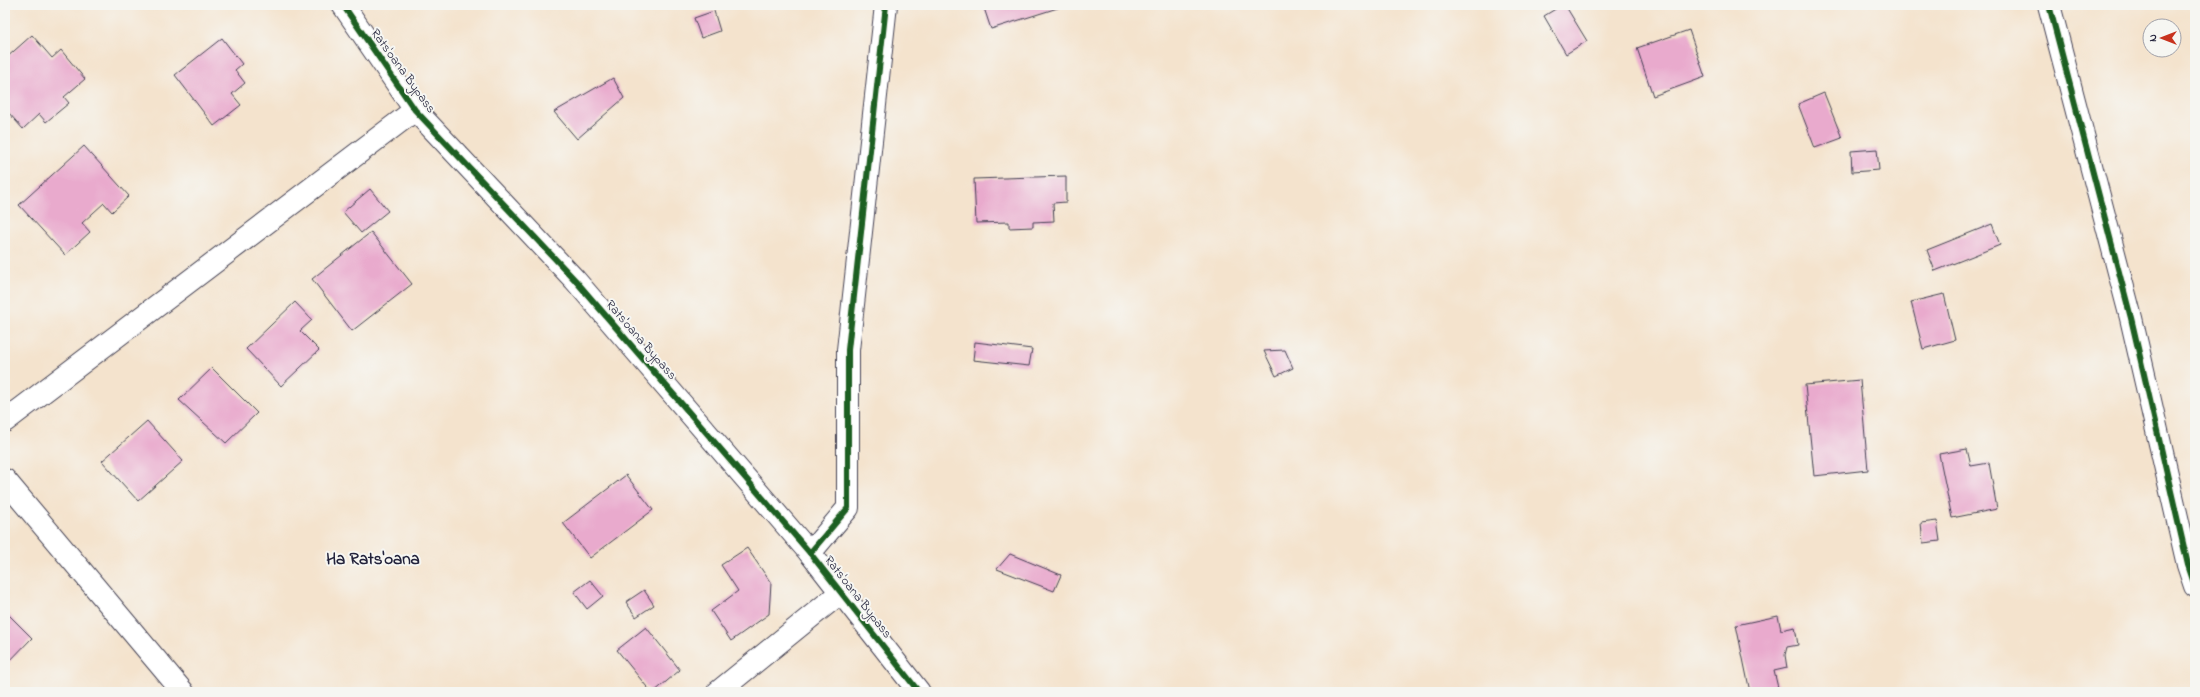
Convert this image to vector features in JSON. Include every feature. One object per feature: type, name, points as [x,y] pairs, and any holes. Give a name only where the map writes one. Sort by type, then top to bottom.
[{"type":"street","name":"Rats'oana Bypass","points":[[343,5],[415,110],[575,280],[810,553],[919,692]]},
{"type":"street","points":[[810,553],[848,508],[848,350],[886,5]]},
{"type":"street","points":[[2049,5],[2131,318],[2191,564],[2195,586]]},
{"type":"street","points":[[5,422],[415,110]]},
{"type":"street","points":[[5,480],[183,692]]},
{"type":"street","points":[[718,692],[840,593]]},
{"type":"building","points":[[983,5],[1067,5],[991,29]]},
{"type":"building","points":[[1562,5],[1565,5],[1587,41],[1566,54],[1544,16]]},
{"type":"building","points":[[714,11],[720,31],[701,38],[694,18]]},
{"type":"building","points":[[1689,30],[1705,77],[1653,96],[1637,48]]},
{"type":"building","points":[[32,35],[52,58],[61,50],[85,79],[64,97],[69,103],[46,122],[39,114],[23,129],[8,112],[5,115],[5,59]]},
{"type":"building","points":[[222,38],[242,64],[235,70],[245,83],[232,94],[241,105],[214,126],[175,75]]},
{"type":"building","points":[[613,78],[624,98],[577,139],[554,112]]},
{"type":"building","points":[[1824,93],[1842,138],[1815,148],[1798,104]]},
{"type":"building","points":[[84,146],[129,196],[112,212],[104,203],[82,223],[90,232],[65,255],[19,205]]},
{"type":"building","points":[[1877,149],[1879,170],[1852,172],[1851,151]]},
{"type":"building","points":[[1066,176],[1066,202],[1053,203],[1054,221],[1033,222],[1033,227],[1009,228],[1009,222],[976,223],[974,179]]},
{"type":"building","points":[[370,189],[388,211],[361,233],[343,212]]},
{"type":"building","points":[[1992,224],[2000,245],[1935,271],[1927,250]]},
{"type":"building","points":[[371,232],[412,284],[352,331],[312,279]]},
{"type":"building","points":[[1944,294],[1955,340],[1923,349],[1911,302]]},
{"type":"building","points":[[295,302],[312,320],[300,331],[319,350],[281,386],[246,349]]},
{"type":"building","points":[[975,342],[1032,349],[1029,366],[973,360]]},
{"type":"building","points":[[1285,350],[1293,368],[1276,376],[1264,351]]},
{"type":"building","points":[[212,368],[257,413],[226,443],[179,400]]},
{"type":"building","points":[[1860,380],[1868,470],[1814,476],[1805,385]]},
{"type":"building","points":[[147,421],[183,461],[138,501],[102,461]]},
{"type":"building","points":[[1967,449],[1971,466],[1989,463],[1997,509],[1952,518],[1939,454]]},
{"type":"building","points":[[626,475],[653,510],[590,558],[563,523]]},
{"type":"building","points":[[1937,521],[1940,541],[1923,543],[1921,523]]},
{"type":"building","points":[[747,548],[771,583],[769,614],[731,641],[711,611],[738,591],[721,565]]},
{"type":"building","points":[[1010,554],[1061,575],[1054,591],[997,569]]},
{"type":"building","points":[[590,580],[603,596],[587,609],[574,592]]},
{"type":"building","points":[[644,590],[654,605],[636,617],[626,602]]},
{"type":"building","points":[[5,611],[32,638],[5,666]]},
{"type":"building","points":[[1778,616],[1781,630],[1795,627],[1798,645],[1787,647],[1785,655],[1787,668],[1774,671],[1779,692],[1750,692],[1736,625]]},
{"type":"building","points":[[646,627],[680,670],[654,692],[651,692],[617,650]]},
{"type":"cycle path","points":[[343,5],[415,110],[575,280],[810,553],[919,692]]},
{"type":"cycle path","points":[[810,553],[848,508],[848,350],[886,5]]},
{"type":"cycle path","points":[[2049,5],[2131,318],[2188,565],[2195,586]]},
{"type":"district","name":"Ha Rats'oana","points":[[373,559]]}]
